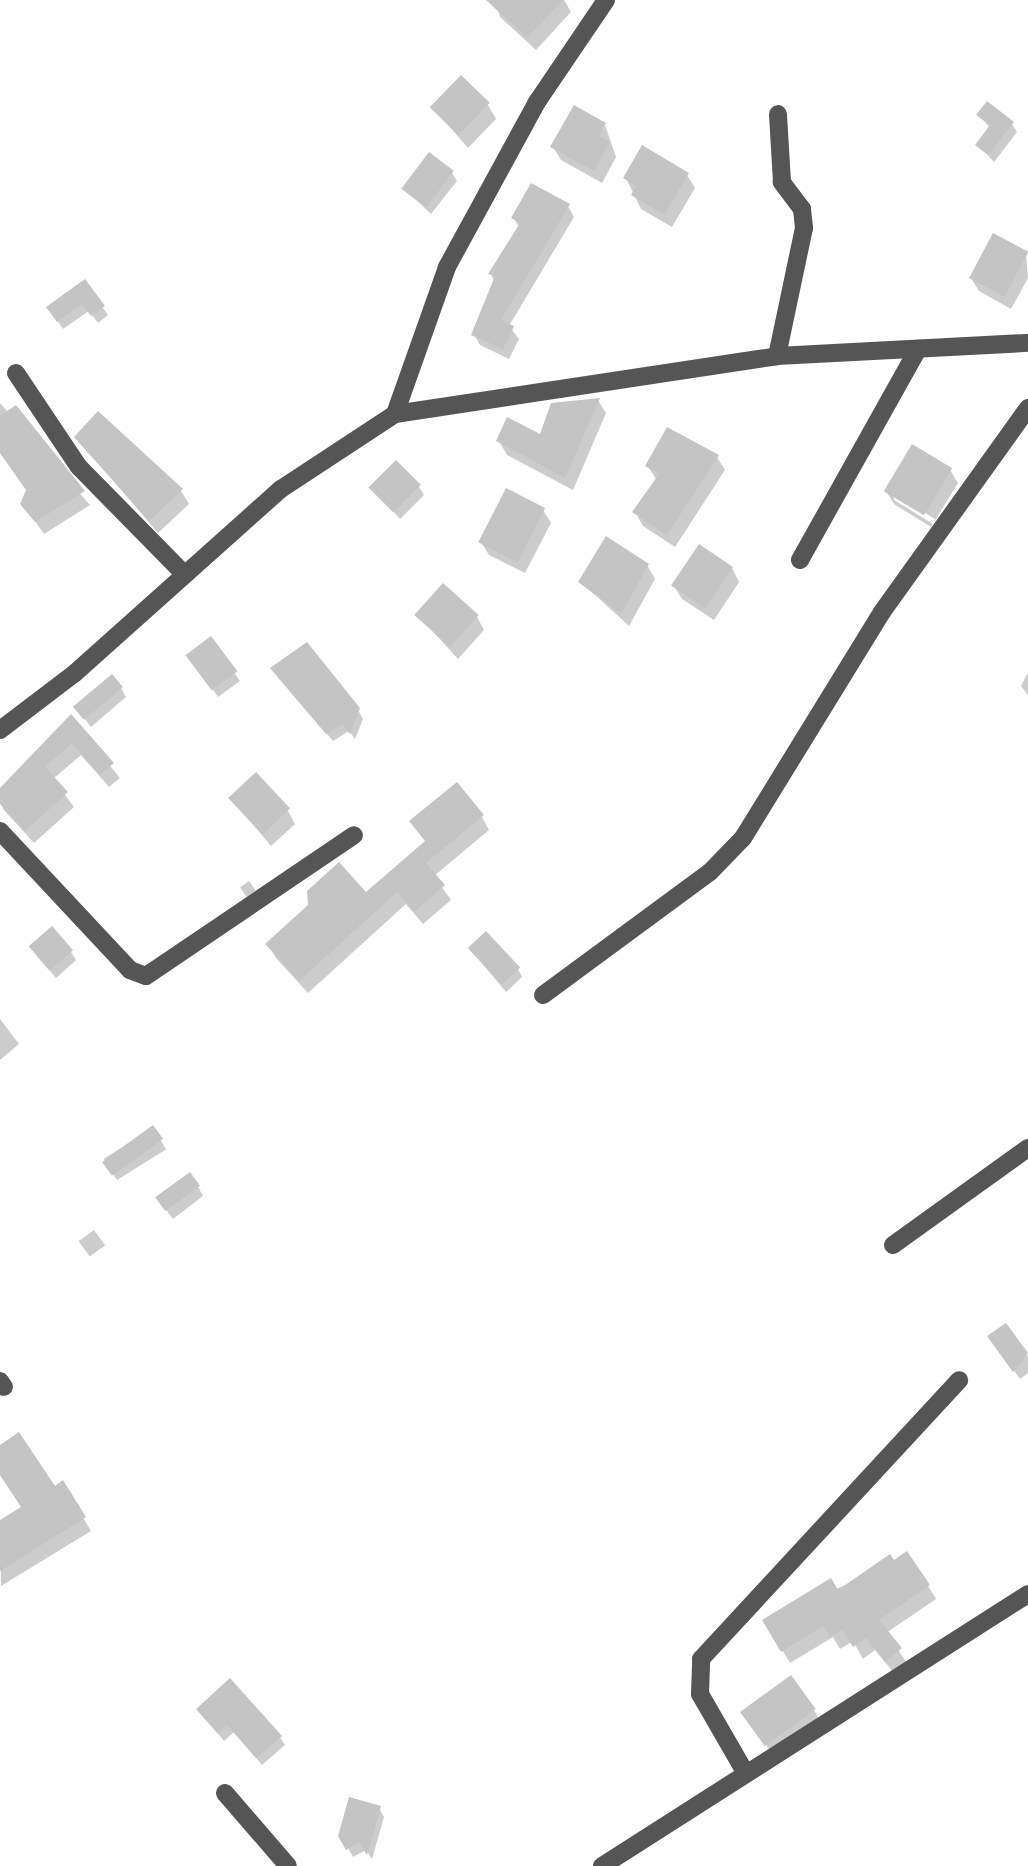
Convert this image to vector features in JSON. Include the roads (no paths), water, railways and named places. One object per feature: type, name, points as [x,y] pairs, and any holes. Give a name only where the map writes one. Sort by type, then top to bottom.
[{"type":"street","points":[[395,414],[447,268],[538,102],[606,0]]},
{"type":"street","points":[[776,356],[804,228],[802,209],[782,182],[778,114]]},
{"type":"street","points":[[0,730],[281,489],[395,414],[776,356],[1028,344]]},
{"type":"street","points":[[800,560],[918,349]]},
{"type":"street","points":[[16,373],[79,468],[184,574]]},
{"type":"street","points":[[543,995],[710,872],[744,838],[882,612],[1028,408]]},
{"type":"street","points":[[0,831],[130,970],[146,976],[354,834]]},
{"type":"street","points":[[893,1245],[1028,1148]]},
{"type":"street","points":[[746,1772],[700,1694],[701,1660],[960,1380]]},
{"type":"street","points":[[602,1866],[1028,1594]]},
{"type":"street","points":[[225,1793],[288,1866]]}]
